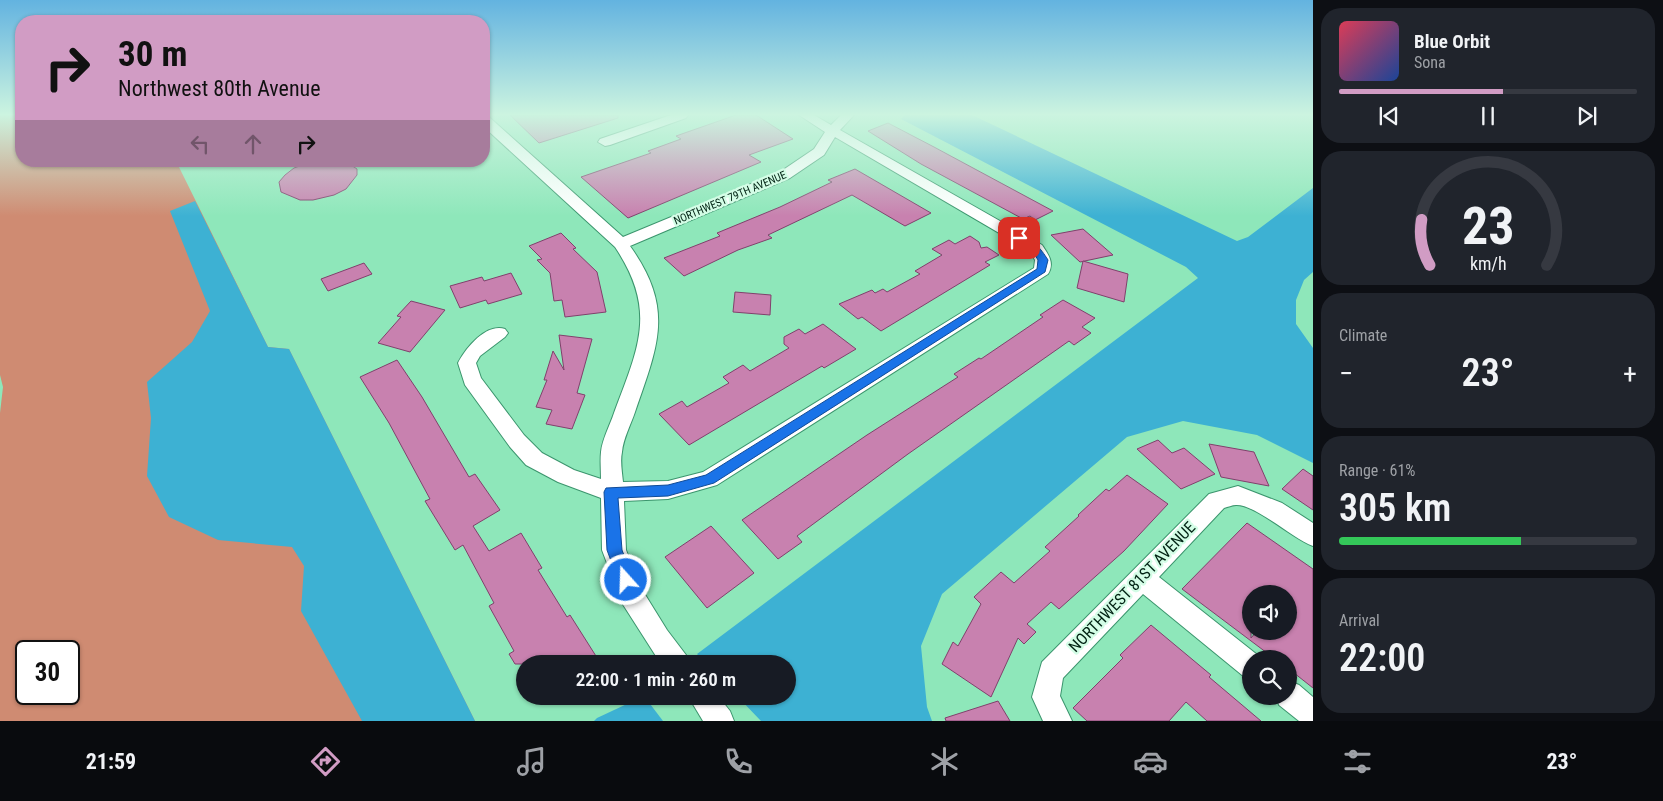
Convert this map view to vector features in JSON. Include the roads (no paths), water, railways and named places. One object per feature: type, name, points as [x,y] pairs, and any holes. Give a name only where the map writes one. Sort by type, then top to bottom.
[{"type":"street","points":[[516,149],[621,244],[637,267],[646,292],[651,324],[644,358],[611,451],[614,550],[631,595],[670,655]]},
{"type":"street","name":"NORTHWEST 79TH AVENUE","points":[[621,244],[785,175],[819,152],[821,149]]},
{"type":"street","points":[[499,333],[473,352],[467,363],[472,380],[517,441],[534,459],[566,476],[611,492],[668,490],[710,479],[1042,270],[1043,260],[1036,248],[864,149]]},
{"type":"street","points":[[1238,495],[1274,510],[1313,536]]},
{"type":"street","name":"NORTHWEST 81ST AVENUE","points":[[1058,721],[1046,697],[1051,671],[1217,501],[1238,495]]},
{"type":"street","points":[[1141,578],[1242,659]]},
{"type":"street","points":[[1297,702],[1313,715]]},
{"type":"street","points":[[708,705],[720,721]]},
{"type":"water","points":[[958,149],[1043,149],[1237,241],[1248,237],[1313,188],[1313,272],[1304,280],[1296,300],[1296,324],[1313,348],[1313,463],[1257,435],[1183,421],[1127,437],[942,594],[921,646],[927,707],[932,721],[761,721],[746,705],[796,705],[796,655],[697,654],[1198,278],[1186,267]]},
{"type":"water","points":[[195,201],[268,347],[289,349],[475,721],[362,721],[301,611],[304,566],[292,547],[218,540],[169,517],[147,476],[151,418],[147,382],[192,342],[210,311],[170,211]]},
{"type":"water","points":[[625,705],[651,705],[663,721],[594,721]]}]
